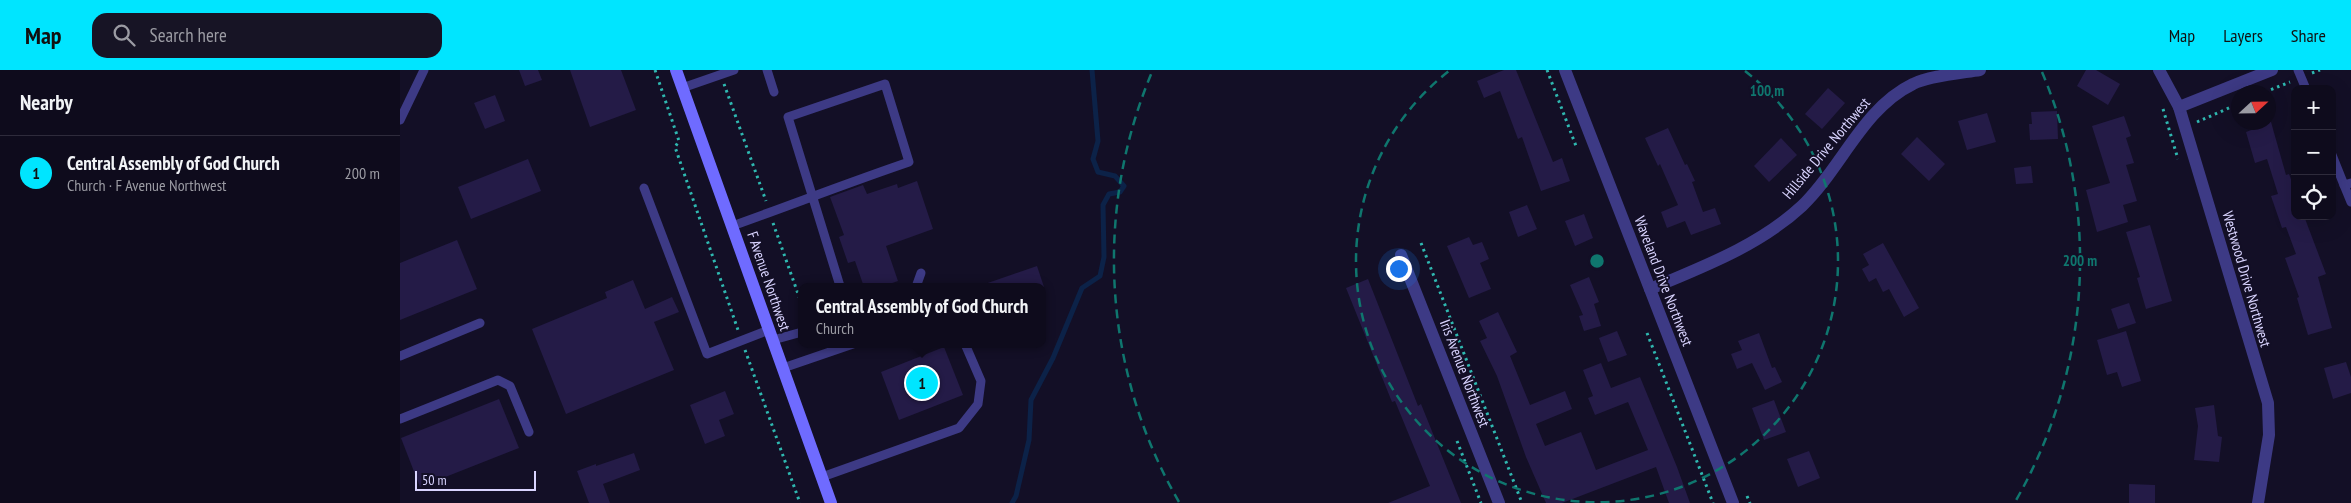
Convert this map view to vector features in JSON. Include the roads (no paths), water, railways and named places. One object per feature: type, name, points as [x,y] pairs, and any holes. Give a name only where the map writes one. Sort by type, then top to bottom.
[{"type":"main road","name":"F Avenue Northwest","points":[[676,70],[831,503]]},
{"type":"street","name":"Waveland Drive Northwest","points":[[1565,70],[1733,503]]},
{"type":"street","name":"Hillside Drive Northwest","points":[[1650,289],[1720,259],[1763,236],[1802,206],[1890,97],[1915,83],[1980,70]]},
{"type":"street","name":"Westwood Drive Northwest","points":[[2159,70],[2180,107],[2268,403],[2270,435],[2258,503]]},
{"type":"street","points":[[2180,107],[2272,70]]},
{"type":"street","name":"Iris Avenue Northwest","points":[[1401,255],[1499,503]]},
{"type":"lane","points":[[400,120],[424,70]]},
{"type":"lane","points":[[682,88],[734,70]]},
{"type":"lane","points":[[767,70],[774,92]]},
{"type":"lane","points":[[2298,70],[2304,85]]},
{"type":"lane","points":[[732,226],[812,196],[909,162],[885,84],[788,116],[812,196],[839,283]]},
{"type":"lane","points":[[2336,162],[2348,184],[2351,202]]},
{"type":"lane","points":[[644,188],[707,354],[742,340],[798,332]]},
{"type":"lane","points":[[917,283],[920,272]]},
{"type":"lane","points":[[400,356],[480,323]]},
{"type":"lane","points":[[783,368],[841,348]]},
{"type":"lane","points":[[822,477],[959,428],[978,404],[981,381],[967,348]]},
{"type":"lane","points":[[400,419],[498,380],[510,386],[529,432]]},
{"type":"waterway","points":[[1012,503],[1016,496],[1029,440],[1031,400],[1053,358],[1082,288],[1100,276],[1104,257],[1103,205],[1109,194],[1120,192],[1124,186],[1115,176],[1098,172],[1093,159],[1098,141],[1092,70]]},
{"type":"place","name":"Central Assembly of God Church","points":[[922,383]]}]
